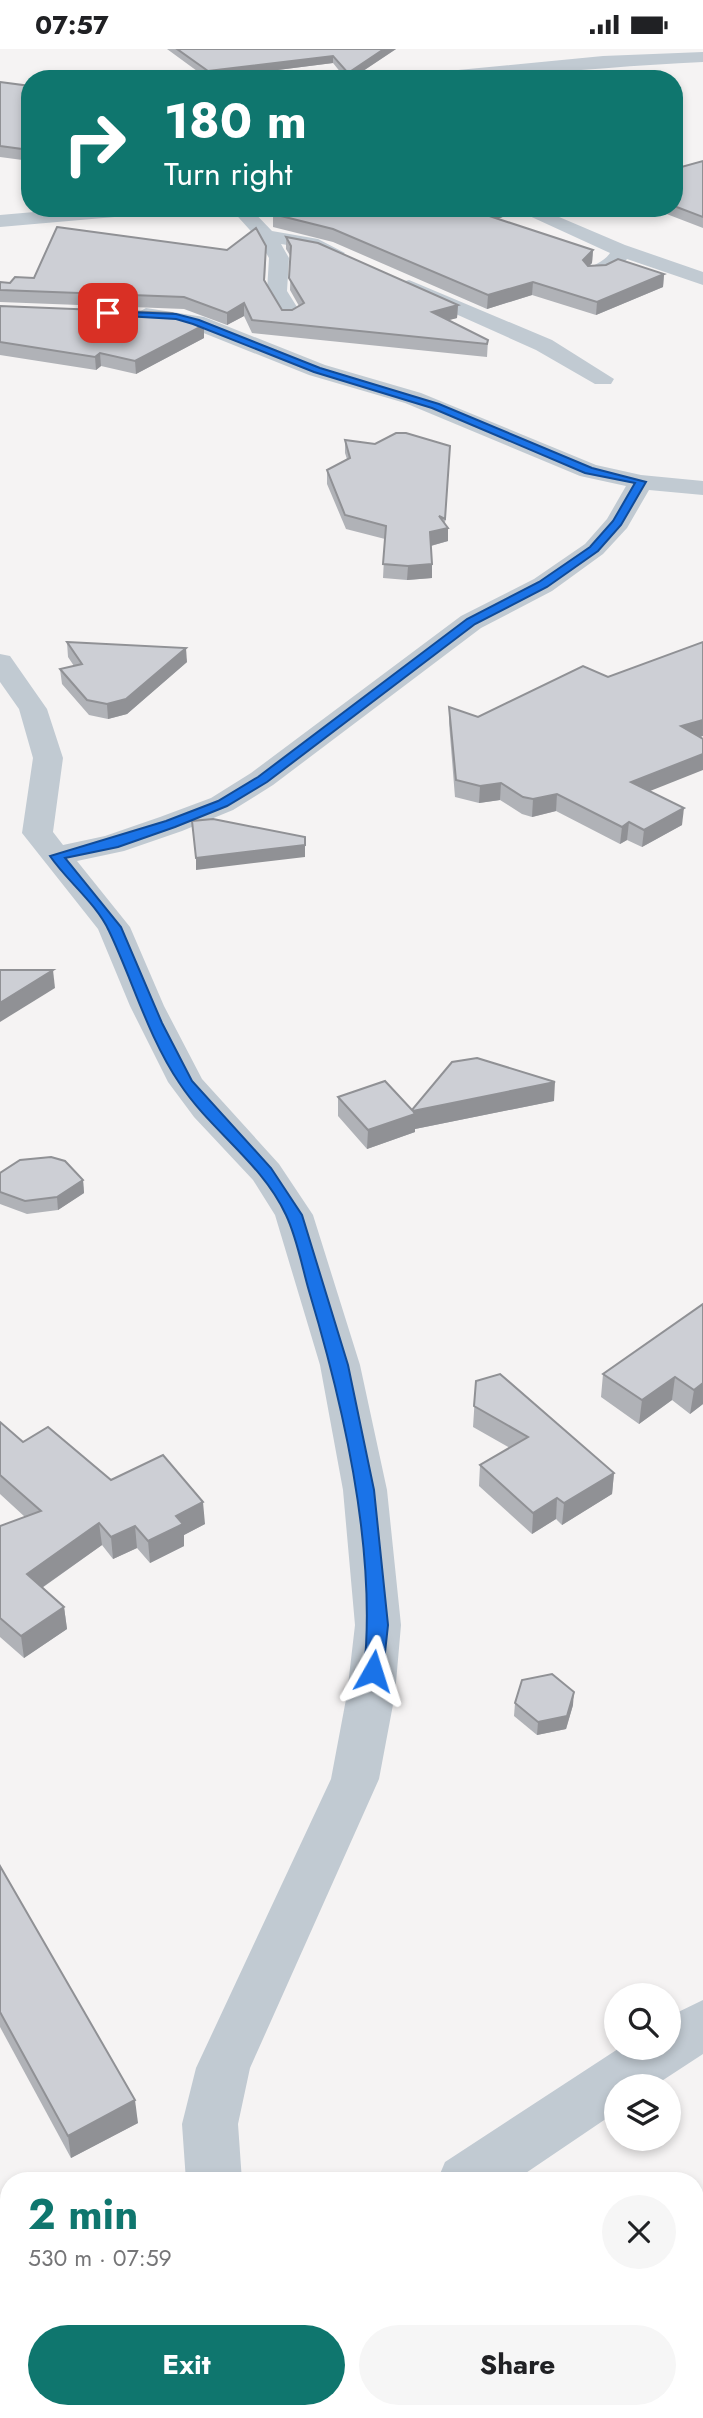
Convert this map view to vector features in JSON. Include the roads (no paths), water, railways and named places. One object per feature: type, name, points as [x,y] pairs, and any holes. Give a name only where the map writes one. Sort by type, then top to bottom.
[{"type":"street","points":[[553,49],[554,58],[562,65]]},
{"type":"street","points":[[510,70],[703,57]]},
{"type":"street","points":[[0,221],[46,217]]},
{"type":"street","points":[[248,217],[266,236],[281,265],[277,291],[291,315]]},
{"type":"street","points":[[542,217],[618,249],[703,279]]},
{"type":"street","points":[[266,236],[311,243],[353,261]]},
{"type":"street","points":[[594,273],[613,264],[621,252],[618,249]]},
{"type":"street","points":[[394,279],[544,345],[603,379]]},
{"type":"street","points":[[124,313],[176,317],[196,322],[317,370],[435,406],[589,471],[641,482],[703,488]]},
{"type":"street","points":[[56,856],[113,844],[171,824],[222,804],[262,779],[471,622],[543,585],[594,549],[618,523],[641,482]]},
{"type":"street","points":[[0,662],[33,709],[48,758],[37,833],[114,927],[161,1037],[186,1082],[206,1109],[266,1171],[294,1215],[340,1365],[365,1490],[378,1625],[371,1693],[355,1779],[222,2068],[210,2124],[213,2172]]},
{"type":"street","points":[[681,2038],[703,2024]]},
{"type":"street","points":[[479,2172],[648,2060]]}]
